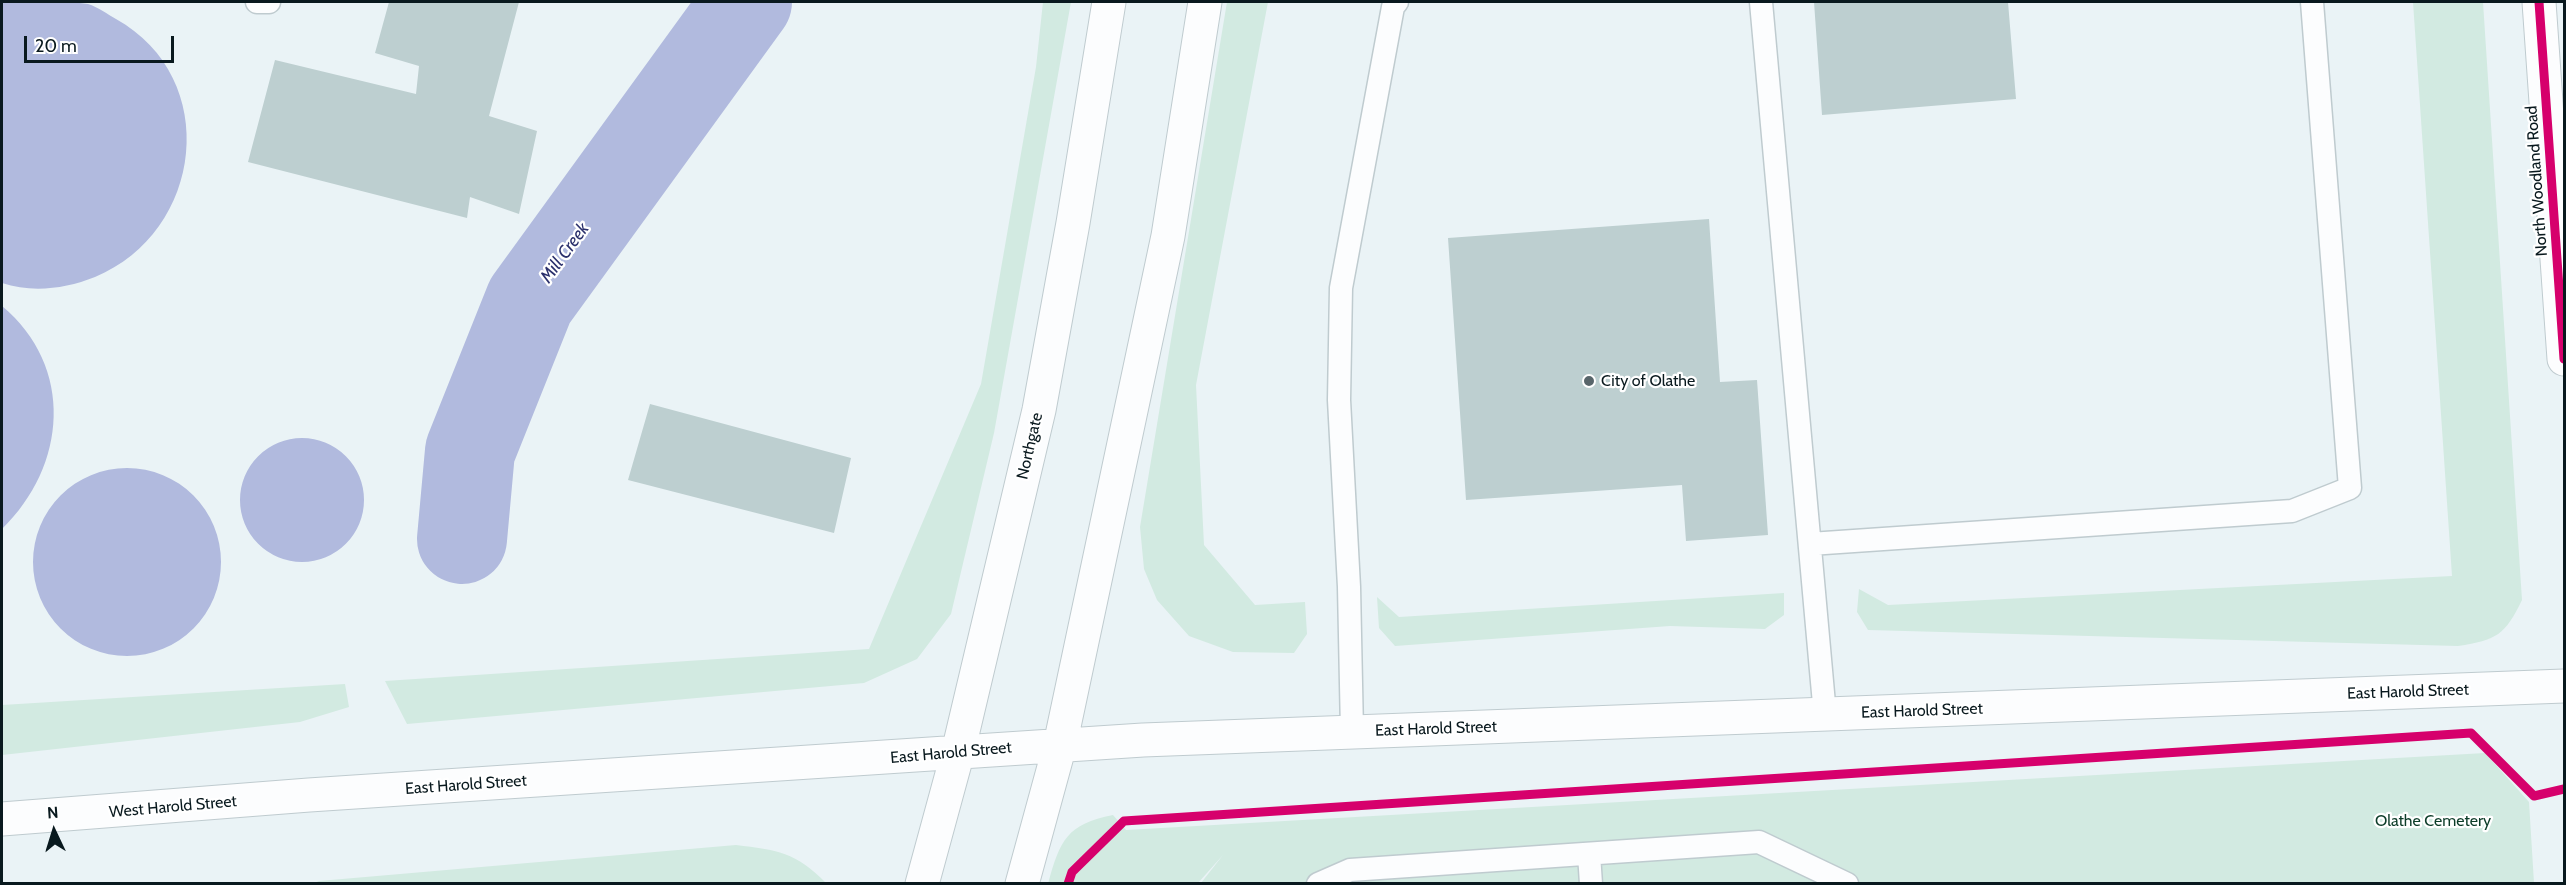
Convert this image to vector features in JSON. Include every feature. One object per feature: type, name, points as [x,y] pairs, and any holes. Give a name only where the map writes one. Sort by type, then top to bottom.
[{"type":"main road","name":"Northgate","points":[[922,884],[958,752],[1039,410],[1073,223],[1108,2]]},
{"type":"main road","points":[[1022,884],[1060,745],[1168,236],[1205,2]]},
{"type":"main road","name":"North Woodland Road","points":[[2539,2],[2565,359]]},
{"type":"main road","name":"East Harold Street","points":[[309,795],[1060,745],[2565,686]]},
{"type":"main road","name":"West Harold Street","points":[[2,819],[309,795]]},
{"type":"lane","points":[[257,2],[269,2]]},
{"type":"lane","points":[[1352,732],[1349,587],[1339,400],[1341,288],[1393,7],[1397,2]]},
{"type":"lane","points":[[1761,2],[1825,714]]},
{"type":"lane","points":[[1810,544],[2292,511],[2350,488],[2312,2]]},
{"type":"lane","points":[[1318,884],[1350,870],[1759,842],[1848,884]]},
{"type":"lane","points":[[1589,854],[1591,884]]},
{"type":"green space","points":[[1043,2],[1071,2],[994,433],[951,614],[917,659],[864,683],[407,724],[385,681],[869,649],[981,384],[1036,67]]},
{"type":"green space","points":[[1227,2],[1268,2],[1196,385],[1204,545],[1255,605],[1305,602],[1307,634],[1294,653],[1233,652],[1189,636],[1157,600],[1144,569],[1140,527]]},
{"type":"green space","points":[[2413,2],[2483,2],[2522,600],[2505,628],[2491,638],[2458,646],[1868,630],[1857,612],[1859,589],[1888,605],[2452,576]]},
{"type":"green space","points":[[1784,593],[1784,615],[1765,629],[1670,626],[1395,646],[1379,628],[1377,597],[1399,617]]},
{"type":"green space","points":[[345,684],[349,707],[300,722],[2,755],[2,705]]},
{"type":"green space","name":"Olathe Cemetery","points":[[2485,753],[2529,802],[2534,883],[1201,883],[1223,855],[1198,883],[1048,884],[1057,856],[1068,836],[1085,823],[1113,815],[1126,830]]},
{"type":"green space","points":[[736,845],[785,854],[805,865],[826,883],[314,883],[319,881]]},
{"type":"water","points":[[2,2],[88,4],[116,19],[150,45],[173,78],[185,115],[186,153],[177,191],[159,226],[132,255],[95,277],[60,287],[37,289],[2,283]]},
{"type":"water","points":[[2,306],[26,331],[42,358],[51,387],[54,417],[50,447],[40,476],[24,504],[2,529]]},
{"type":"water","points":[[302,438],[326,443],[337,448],[346,456],[354,465],[359,476],[364,500],[359,524],[354,535],[346,544],[337,552],[326,557],[302,562],[278,557],[267,552],[258,544],[250,535],[245,524],[240,500],[245,476],[250,465],[258,456],[267,448],[278,443]]},
{"type":"water","points":[[118,468],[136,468],[163,475],[194,495],[214,526],[221,562],[214,598],[194,629],[163,649],[136,656],[118,656],[83,645],[67,635],[54,622],[37,589],[33,571],[33,553],[44,518],[54,502],[67,489],[100,472]]},
{"type":"building","points":[[389,2],[519,2],[489,116],[537,131],[519,214],[470,197],[467,218],[248,162],[275,60],[416,94],[419,66],[375,53]]},
{"type":"building","points":[[1814,2],[2008,2],[2016,99],[1822,115]]},
{"type":"building","name":"City of Olathe","points":[[1709,219],[1720,382],[1757,380],[1768,535],[1686,541],[1682,485],[1466,500],[1448,238]]},
{"type":"building","points":[[650,404],[851,458],[834,533],[628,480]]},
{"type":"waterway","name":"Mill Creek","points":[[462,539],[470,451],[530,301],[747,2]]},
{"type":"cycle path","points":[[2539,2],[2564,359]]},
{"type":"cycle path","points":[[1068,884],[1072,872],[1124,821],[2471,733],[2534,796],[2564,789]]},
{"type":"place","name":"City of Olathe","points":[[1589,381]]}]
